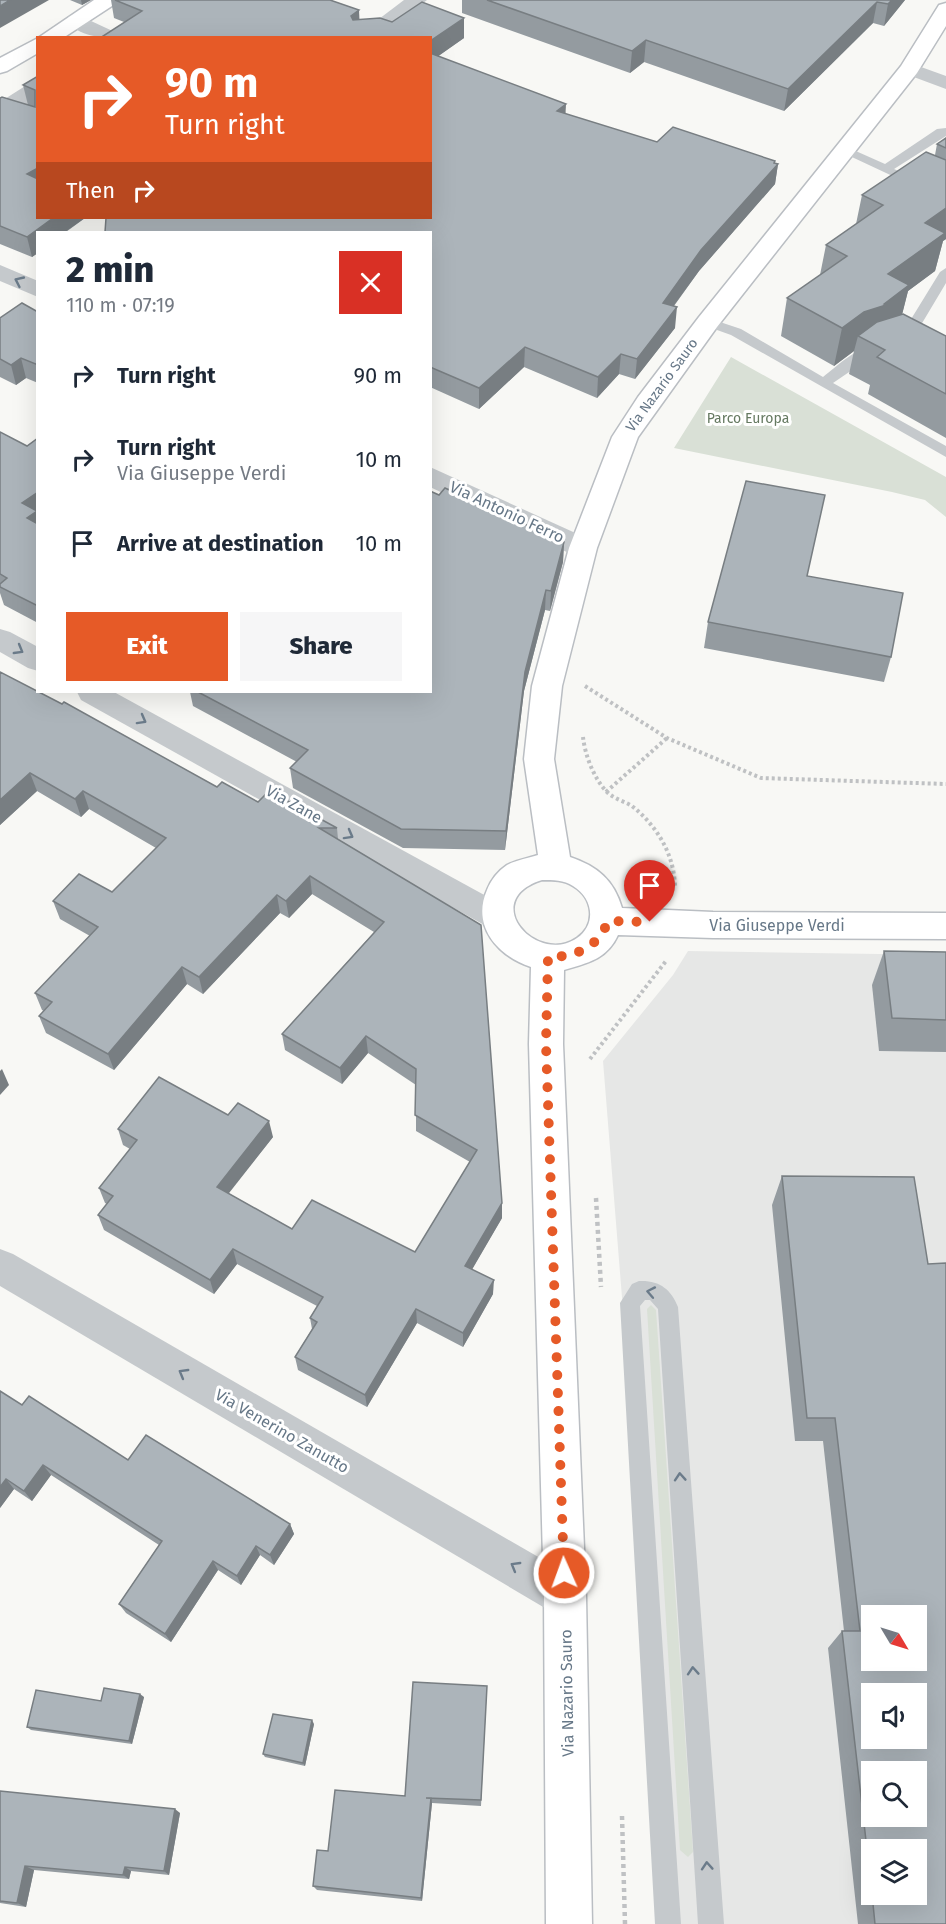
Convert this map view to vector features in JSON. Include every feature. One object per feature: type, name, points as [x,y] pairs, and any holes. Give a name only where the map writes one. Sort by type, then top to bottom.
[{"type":"street","points":[[51,36],[108,0]]},
{"type":"street","points":[[367,36],[417,0]]},
{"type":"street","name":"Via Nazario Sauro","points":[[556,867],[539,759],[547,686],[583,548],[625,437],[647,403],[708,322],[910,69],[946,9]]},
{"type":"street","points":[[76,21],[108,36]]},
{"type":"street","points":[[0,67],[36,45]]},
{"type":"street","points":[[910,69],[946,83]]},
{"type":"street","points":[[3,105],[36,89]]},
{"type":"street","points":[[3,105],[27,115]]},
{"type":"street","points":[[0,272],[36,289]]},
{"type":"street","name":"Via Antonio Ferro","points":[[432,477],[583,548]]},
{"type":"street","points":[[0,639],[36,660]]},
{"type":"street","name":"Via Zane","points":[[93,693],[497,917]]},
{"type":"street","points":[[556,867],[574,871],[594,882],[606,900],[608,921],[591,946],[570,956],[534,955],[515,946],[504,935],[497,917],[498,899],[510,881],[530,870],[556,867]]},
{"type":"street","name":"Via Giuseppe Verdi","points":[[608,921],[713,925],[946,926]]},
{"type":"street","name":"Via Nazario Sauro","points":[[548,957],[547,1066],[565,1596],[569,1924]]},
{"type":"street","name":"Via Venerino Zanutto","points":[[0,1266],[565,1596]]},
{"type":"lane","points":[[886,169],[941,132],[946,132]]},
{"type":"lane","points":[[844,151],[946,197]]},
{"type":"lane","points":[[893,345],[946,272]]},
{"type":"lane","points":[[708,322],[736,332],[946,452]]},
{"type":"lane","points":[[823,383],[862,355],[893,345],[946,361]]},
{"type":"lane","points":[[669,1924],[630,1303],[639,1291],[650,1290],[661,1294],[668,1307],[711,1924]]},
{"type":"path","points":[[582,684],[667,738],[761,778],[946,784]]},
{"type":"path","points":[[606,792],[667,738]]},
{"type":"shaded area","points":[[688,951],[946,955],[946,1924],[660,1924],[646,1596],[603,1061],[673,975]]},
{"type":"green space","name":"Parco Europa","points":[[731,357],[946,477],[946,517],[925,500],[674,448]]},
{"type":"green space","points":[[651,1305],[656,1310],[693,1852],[688,1857],[680,1850],[647,1309]]},
{"type":"building","points":[[0,0],[10,0],[0,6]]},
{"type":"building","points":[[115,0],[330,0],[359,10],[351,16],[353,20],[380,18],[392,22],[422,2],[464,18],[432,40],[432,36],[103,36],[142,11]]},
{"type":"building","points":[[487,0],[892,0],[888,4],[877,2],[788,89],[646,40],[632,51]]},
{"type":"building","points":[[432,54],[566,104],[557,111],[657,142],[673,127],[775,161],[774,163],[778,164],[701,250],[663,303],[677,307],[637,359],[621,354],[598,377],[525,347],[479,388],[432,368],[432,231],[105,231],[106,219],[432,219]]},
{"type":"building","points":[[36,77],[36,169],[27,174],[36,178],[36,219],[52,219],[27,237],[0,226],[0,98],[35,107],[35,90],[23,85]]},
{"type":"building","points":[[946,138],[946,148],[937,144]]},
{"type":"building","points":[[926,152],[946,160],[946,208],[925,223],[945,233],[888,274],[909,285],[884,304],[886,305],[864,312],[842,328],[787,298],[847,256],[826,245],[883,205],[862,195]]},
{"type":"building","points":[[22,303],[36,311],[36,364],[21,358],[11,365],[0,359],[0,318]]},
{"type":"building","points":[[903,314],[946,336],[946,394],[877,357],[885,350],[858,336],[877,322]]},
{"type":"building","points":[[0,432],[27,446],[36,439],[36,493],[22,503],[36,510],[27,518],[36,523],[36,605],[0,587],[0,584],[7,578],[0,574]]},
{"type":"building","points":[[746,481],[825,495],[807,576],[903,593],[891,657],[708,622]]},
{"type":"building","points":[[445,488],[564,542],[551,591],[546,590],[525,672],[506,831],[401,829],[290,768],[308,750],[200,693],[432,693],[432,492],[439,495]]},
{"type":"building","points":[[0,672],[36,691],[36,693],[41,693],[62,704],[64,702],[217,787],[222,782],[258,802],[269,791],[337,828],[319,828],[481,925],[502,1203],[465,1266],[494,1280],[463,1333],[416,1309],[365,1395],[295,1357],[317,1322],[310,1318],[323,1297],[233,1249],[210,1280],[98,1215],[113,1196],[99,1188],[137,1140],[118,1129],[159,1077],[228,1115],[238,1103],[269,1121],[217,1187],[292,1229],[312,1200],[415,1252],[477,1150],[415,1115],[416,1069],[366,1036],[340,1068],[282,1034],[384,922],[310,876],[286,901],[277,895],[199,977],[182,967],[108,1054],[39,1016],[52,1002],[35,993],[98,927],[53,901],[79,874],[112,892],[166,838],[83,791],[75,799],[30,773],[0,800]]},
{"type":"building","points":[[884,951],[946,952],[946,1020],[892,1018]]},
{"type":"building","points":[[782,1176],[914,1177],[928,1264],[946,1263],[946,1924],[875,1924],[873,1905],[927,1905],[927,1839],[866,1839],[864,1827],[927,1827],[927,1761],[861,1761],[861,1797],[842,1631],[860,1631],[835,1418],[807,1418]]},
{"type":"building","points":[[0,1391],[22,1405],[29,1396],[128,1460],[146,1435],[290,1524],[270,1555],[256,1546],[237,1576],[213,1561],[165,1634],[119,1604],[162,1541],[43,1465],[24,1491],[6,1479],[0,1487]]},
{"type":"building","points":[[413,1682],[487,1686],[481,1800],[431,1798],[421,1898],[313,1886],[317,1850],[328,1851],[335,1790],[405,1796]]},
{"type":"building","points":[[104,1688],[140,1694],[129,1741],[27,1727],[36,1690],[101,1701]]},
{"type":"building","points":[[273,1714],[312,1720],[303,1763],[263,1754]]},
{"type":"building","points":[[0,1791],[175,1809],[164,1871],[125,1867],[123,1875],[25,1866],[17,1903],[0,1901]]},
{"type":"route","points":[[564,1573],[546,1044],[548,957],[570,956],[591,946],[599,938],[608,921],[650,922]]}]
